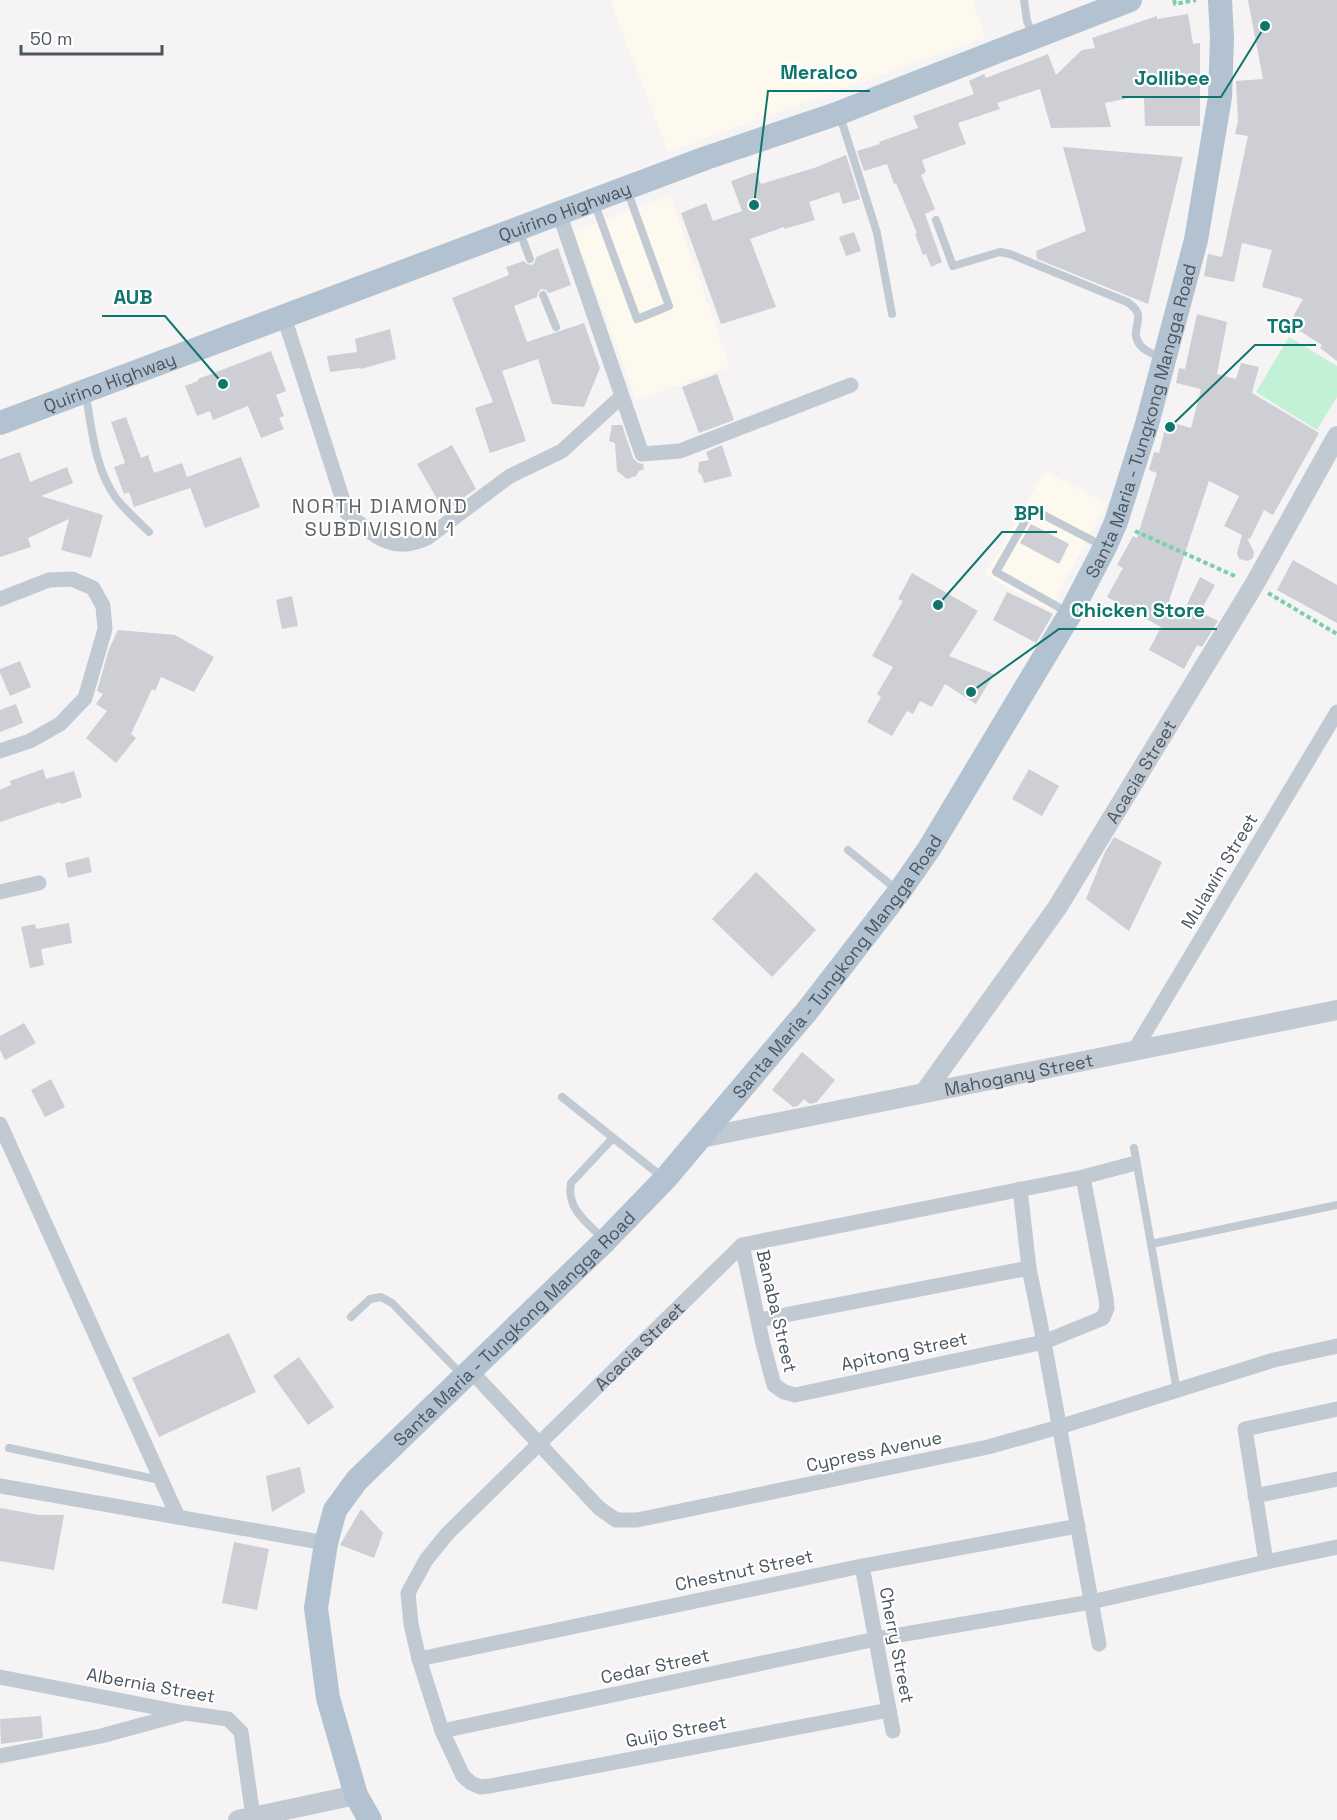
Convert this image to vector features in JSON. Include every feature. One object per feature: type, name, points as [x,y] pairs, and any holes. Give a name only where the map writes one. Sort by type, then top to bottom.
[{"type":"main road","name":"Quirino Highway","points":[[0,423],[706,158],[838,113],[1130,0]]},
{"type":"main road","name":"Santa Maria - Tungkong Mangga Road","points":[[370,1820],[356,1795],[328,1698],[316,1608],[326,1543],[335,1510],[357,1480],[605,1241],[665,1179],[807,1011],[899,892],[934,842],[1070,614],[1116,522],[1147,424],[1197,240],[1220,97],[1222,38],[1220,0]]},
{"type":"street","points":[[559,213],[642,454],[680,451],[851,385]]},
{"type":"street","points":[[284,316],[347,513],[373,534],[394,545],[411,544],[427,538],[510,476],[562,451],[622,396]]},
{"type":"street","name":"Acacia Street","points":[[924,1093],[1057,908],[1254,585],[1337,436]]},
{"type":"street","points":[[0,599],[50,580],[72,579],[93,588],[103,606],[105,629],[85,698],[60,724],[30,741],[0,751]]},
{"type":"street","name":"Mulawin Street","points":[[1134,1051],[1337,712]]},
{"type":"street","points":[[0,892],[39,883]]},
{"type":"street","name":"Mahogany Street","points":[[701,1138],[1134,1051],[1334,1006]]},
{"type":"street","points":[[0,1124],[178,1517]]},
{"type":"street","points":[[742,1245],[1083,1177],[1132,1164]]},
{"type":"street","name":"Apitong Street","points":[[774,1385],[784,1392],[795,1395],[1044,1342],[1103,1318],[1107,1308],[1083,1177]]},
{"type":"street","points":[[1020,1189],[1029,1268],[1100,1644]]},
{"type":"street","name":"Acacia Street","points":[[471,1783],[463,1776],[442,1731],[419,1659],[411,1624],[408,1593],[426,1560],[447,1534],[742,1245]]},
{"type":"street","name":"Banaba Street","points":[[742,1245],[774,1385]]},
{"type":"street","points":[[759,1320],[1029,1268]]},
{"type":"street","name":"Cypress Avenue","points":[[467,1374],[539,1444],[598,1508],[616,1520],[637,1521],[988,1447],[1274,1360],[1337,1346]]},
{"type":"street","points":[[1266,1562],[1245,1428],[1337,1409]]},
{"type":"street","points":[[1256,1496],[1337,1479]]},
{"type":"street","points":[[0,1486],[326,1543]]},
{"type":"street","name":"Chestnut Street","points":[[419,1659],[862,1566],[1078,1526]]},
{"type":"street","name":"Cedar Street","points":[[442,1731],[876,1639],[1091,1602],[1337,1547]]},
{"type":"street","name":"Cherry Street","points":[[862,1566],[893,1731]]},
{"type":"street","name":"Albernia Street","points":[[0,1677],[185,1713],[228,1719],[241,1731],[246,1819]]},
{"type":"street","name":"Guijo Street","points":[[471,1783],[480,1787],[490,1786],[889,1710]]},
{"type":"street","points":[[0,1756],[102,1737],[185,1713]]},
{"type":"street","points":[[246,1819],[356,1795]]},
{"type":"lane","points":[[1024,0],[1034,38]]},
{"type":"lane","points":[[838,113],[877,233],[892,314]]},
{"type":"lane","points":[[594,201],[637,319],[669,306],[627,188]]},
{"type":"lane","points":[[936,220],[953,266],[1000,252],[1010,254],[1127,302],[1136,308],[1138,314],[1136,335],[1139,344],[1145,350],[1165,359]]},
{"type":"lane","points":[[519,228],[530,259]]},
{"type":"lane","points":[[543,295],[556,327]]},
{"type":"lane","points":[[85,391],[97,457],[105,477],[116,498],[149,532]]},
{"type":"lane","points":[[1070,614],[996,572],[1032,509],[1105,547]]},
{"type":"lane","points":[[848,850],[899,892]]},
{"type":"lane","points":[[562,1097],[665,1179]]},
{"type":"lane","points":[[605,1241],[573,1206],[570,1193],[571,1183],[613,1138]]},
{"type":"lane","points":[[1134,1148],[1177,1391]]},
{"type":"lane","points":[[1151,1244],[1337,1205]]},
{"type":"lane","points":[[351,1317],[370,1299],[381,1297],[392,1303],[467,1374]]},
{"type":"lane","points":[[9,1448],[160,1480]]},
{"type":"path","points":[[1174,0],[1175,4],[1196,0]]},
{"type":"path","points":[[1116,522],[1254,585],[1337,634]]},
{"type":"shaded area","points":[[610,0],[972,0],[986,37],[668,152]]},
{"type":"shaded area","points":[[670,195],[730,367],[636,400],[574,232]]},
{"type":"shaded area","points":[[1045,471],[1107,503],[1049,610],[985,575]]},
{"type":"green space","points":[[1289,337],[1337,366],[1337,397],[1317,430],[1256,392]]},
{"type":"building","points":[[1248,0],[1337,0],[1337,361],[1320,348],[1322,345],[1289,324],[1303,299],[1262,287],[1272,250],[1242,243],[1234,282],[1204,276],[1208,254],[1222,257],[1248,136],[1235,134],[1238,121],[1236,81],[1263,79]]},
{"type":"building","points":[[1188,14],[1193,44],[1200,43],[1200,126],[1145,126],[1144,97],[1139,98],[1139,96],[1105,103],[1111,127],[1051,128],[1040,89],[997,103],[1000,109],[958,123],[966,144],[922,160],[926,172],[921,175],[935,209],[925,214],[942,262],[931,267],[926,254],[923,255],[915,234],[917,233],[887,164],[864,171],[857,151],[918,128],[913,116],[974,94],[969,81],[984,74],[986,78],[1048,54],[1056,75],[1082,50],[1095,48],[1092,38],[1157,16],[1157,19]]},
{"type":"building","points":[[1063,147],[1183,157],[1148,304],[1037,259],[1036,251],[1086,231]]},
{"type":"building","points":[[846,155],[860,199],[843,204],[839,192],[809,202],[815,220],[784,229],[784,227],[750,239],[776,307],[721,324],[681,213],[706,203],[713,221],[742,211],[731,181],[756,172],[761,184],[817,167]]},
{"type":"building","points":[[854,232],[861,251],[846,256],[839,237]]},
{"type":"building","points":[[558,248],[571,285],[549,293],[541,289],[537,297],[514,306],[527,342],[584,323],[600,368],[584,407],[552,404],[538,359],[502,371],[526,441],[490,453],[475,408],[493,402],[452,298],[509,275],[506,267],[524,261],[532,265],[536,257]]},
{"type":"building","points":[[1197,314],[1227,322],[1217,374],[1236,379],[1241,363],[1259,367],[1252,393],[1319,433],[1273,515],[1264,510],[1250,539],[1247,538],[1254,552],[1253,558],[1248,561],[1239,559],[1237,553],[1242,535],[1224,526],[1239,496],[1209,481],[1165,613],[1180,619],[1200,577],[1215,585],[1200,612],[1218,621],[1202,647],[1197,645],[1184,669],[1149,650],[1161,627],[1107,597],[1123,568],[1117,565],[1133,536],[1137,538],[1157,473],[1149,470],[1154,452],[1159,453],[1167,421],[1191,428],[1201,389],[1176,383],[1179,368],[1185,369]]},
{"type":"building","points":[[390,329],[396,359],[361,369],[330,372],[327,356],[357,352],[355,339]]},
{"type":"building","points":[[271,351],[286,391],[276,395],[284,416],[279,418],[284,429],[261,438],[248,406],[213,420],[210,411],[197,416],[185,386]]},
{"type":"building","points":[[717,374],[734,420],[699,433],[682,387]]},
{"type":"building","points":[[126,417],[141,458],[148,455],[154,473],[182,463],[187,477],[241,457],[260,507],[205,528],[189,484],[190,488],[134,507],[129,492],[124,494],[114,467],[125,463],[111,422]]},
{"type":"building","points":[[612,425],[622,425],[633,458],[643,464],[644,469],[636,476],[627,479],[617,471],[615,443],[609,441]]},
{"type":"building","points":[[452,445],[476,489],[444,511],[417,464]]},
{"type":"building","points":[[722,445],[732,476],[704,483],[698,472],[699,462],[709,460],[706,452]]},
{"type":"building","points":[[20,452],[30,482],[67,467],[73,483],[41,496],[103,515],[91,558],[61,550],[69,519],[28,538],[31,547],[0,557],[0,459]]},
{"type":"building","points":[[1031,524],[1069,544],[1059,564],[1020,543]]},
{"type":"building","points":[[1293,560],[1337,585],[1337,623],[1277,590]]},
{"type":"building","points":[[912,573],[978,611],[949,656],[994,674],[976,704],[945,684],[932,707],[920,701],[913,714],[907,711],[892,736],[867,722],[881,697],[877,694],[893,667],[872,656],[903,601],[898,599]]},
{"type":"building","points":[[1007,592],[1053,614],[1036,643],[993,620]]},
{"type":"building","points":[[292,596],[298,626],[282,629],[276,600]]},
{"type":"building","points":[[118,630],[175,635],[214,657],[194,692],[161,677],[155,691],[152,689],[131,734],[136,738],[116,763],[86,738],[107,711],[96,704],[103,694],[97,691],[109,649]]},
{"type":"building","points":[[20,661],[31,687],[10,696],[0,669]]},
{"type":"building","points":[[16,704],[23,723],[0,732],[0,710]]},
{"type":"building","points":[[43,769],[46,779],[74,771],[82,797],[0,822],[0,790],[11,785],[10,781]]},
{"type":"building","points":[[1029,769],[1059,786],[1042,816],[1012,799]]},
{"type":"building","points":[[1114,837],[1162,862],[1129,931],[1086,899],[1105,852]]},
{"type":"building","points":[[89,857],[92,872],[68,878],[65,863]]},
{"type":"building","points":[[756,872],[816,930],[772,977],[712,919]]},
{"type":"building","points":[[69,923],[72,943],[41,949],[44,965],[30,968],[21,927],[35,924],[36,929]]},
{"type":"building","points":[[24,1023],[36,1043],[5,1060],[0,1050],[0,1036]]},
{"type":"building","points":[[802,1052],[835,1080],[817,1102],[810,1104],[804,1099],[798,1106],[793,1107],[772,1090]]},
{"type":"building","points":[[51,1079],[65,1107],[45,1117],[31,1090]]},
{"type":"building","points":[[229,1333],[256,1392],[159,1437],[132,1378]]},
{"type":"building","points":[[299,1357],[334,1407],[308,1425],[273,1376]]},
{"type":"building","points":[[300,1467],[305,1492],[272,1512],[266,1476]]},
{"type":"building","points":[[0,1508],[39,1515],[64,1515],[54,1570],[0,1561]]},
{"type":"building","points":[[361,1509],[383,1533],[374,1558],[340,1545]]},
{"type":"building","points":[[234,1542],[269,1549],[257,1610],[222,1603]]},
{"type":"building","points":[[41,1716],[43,1738],[1,1744],[0,1719]]},
{"type":"place","name":"Jollibee","points":[[1265,26]]},
{"type":"place","name":"Meralco","points":[[754,205]]},
{"type":"place","name":"AUB","points":[[223,384]]},
{"type":"place","name":"TGP","points":[[1170,427]]},
{"type":"place","name":"BPI","points":[[938,605]]},
{"type":"place","name":"Chicken Store","points":[[971,692]]},
{"type":"district","name":"NORTH DIAMOND SUBDIVISION 1","points":[[380,518]]}]
